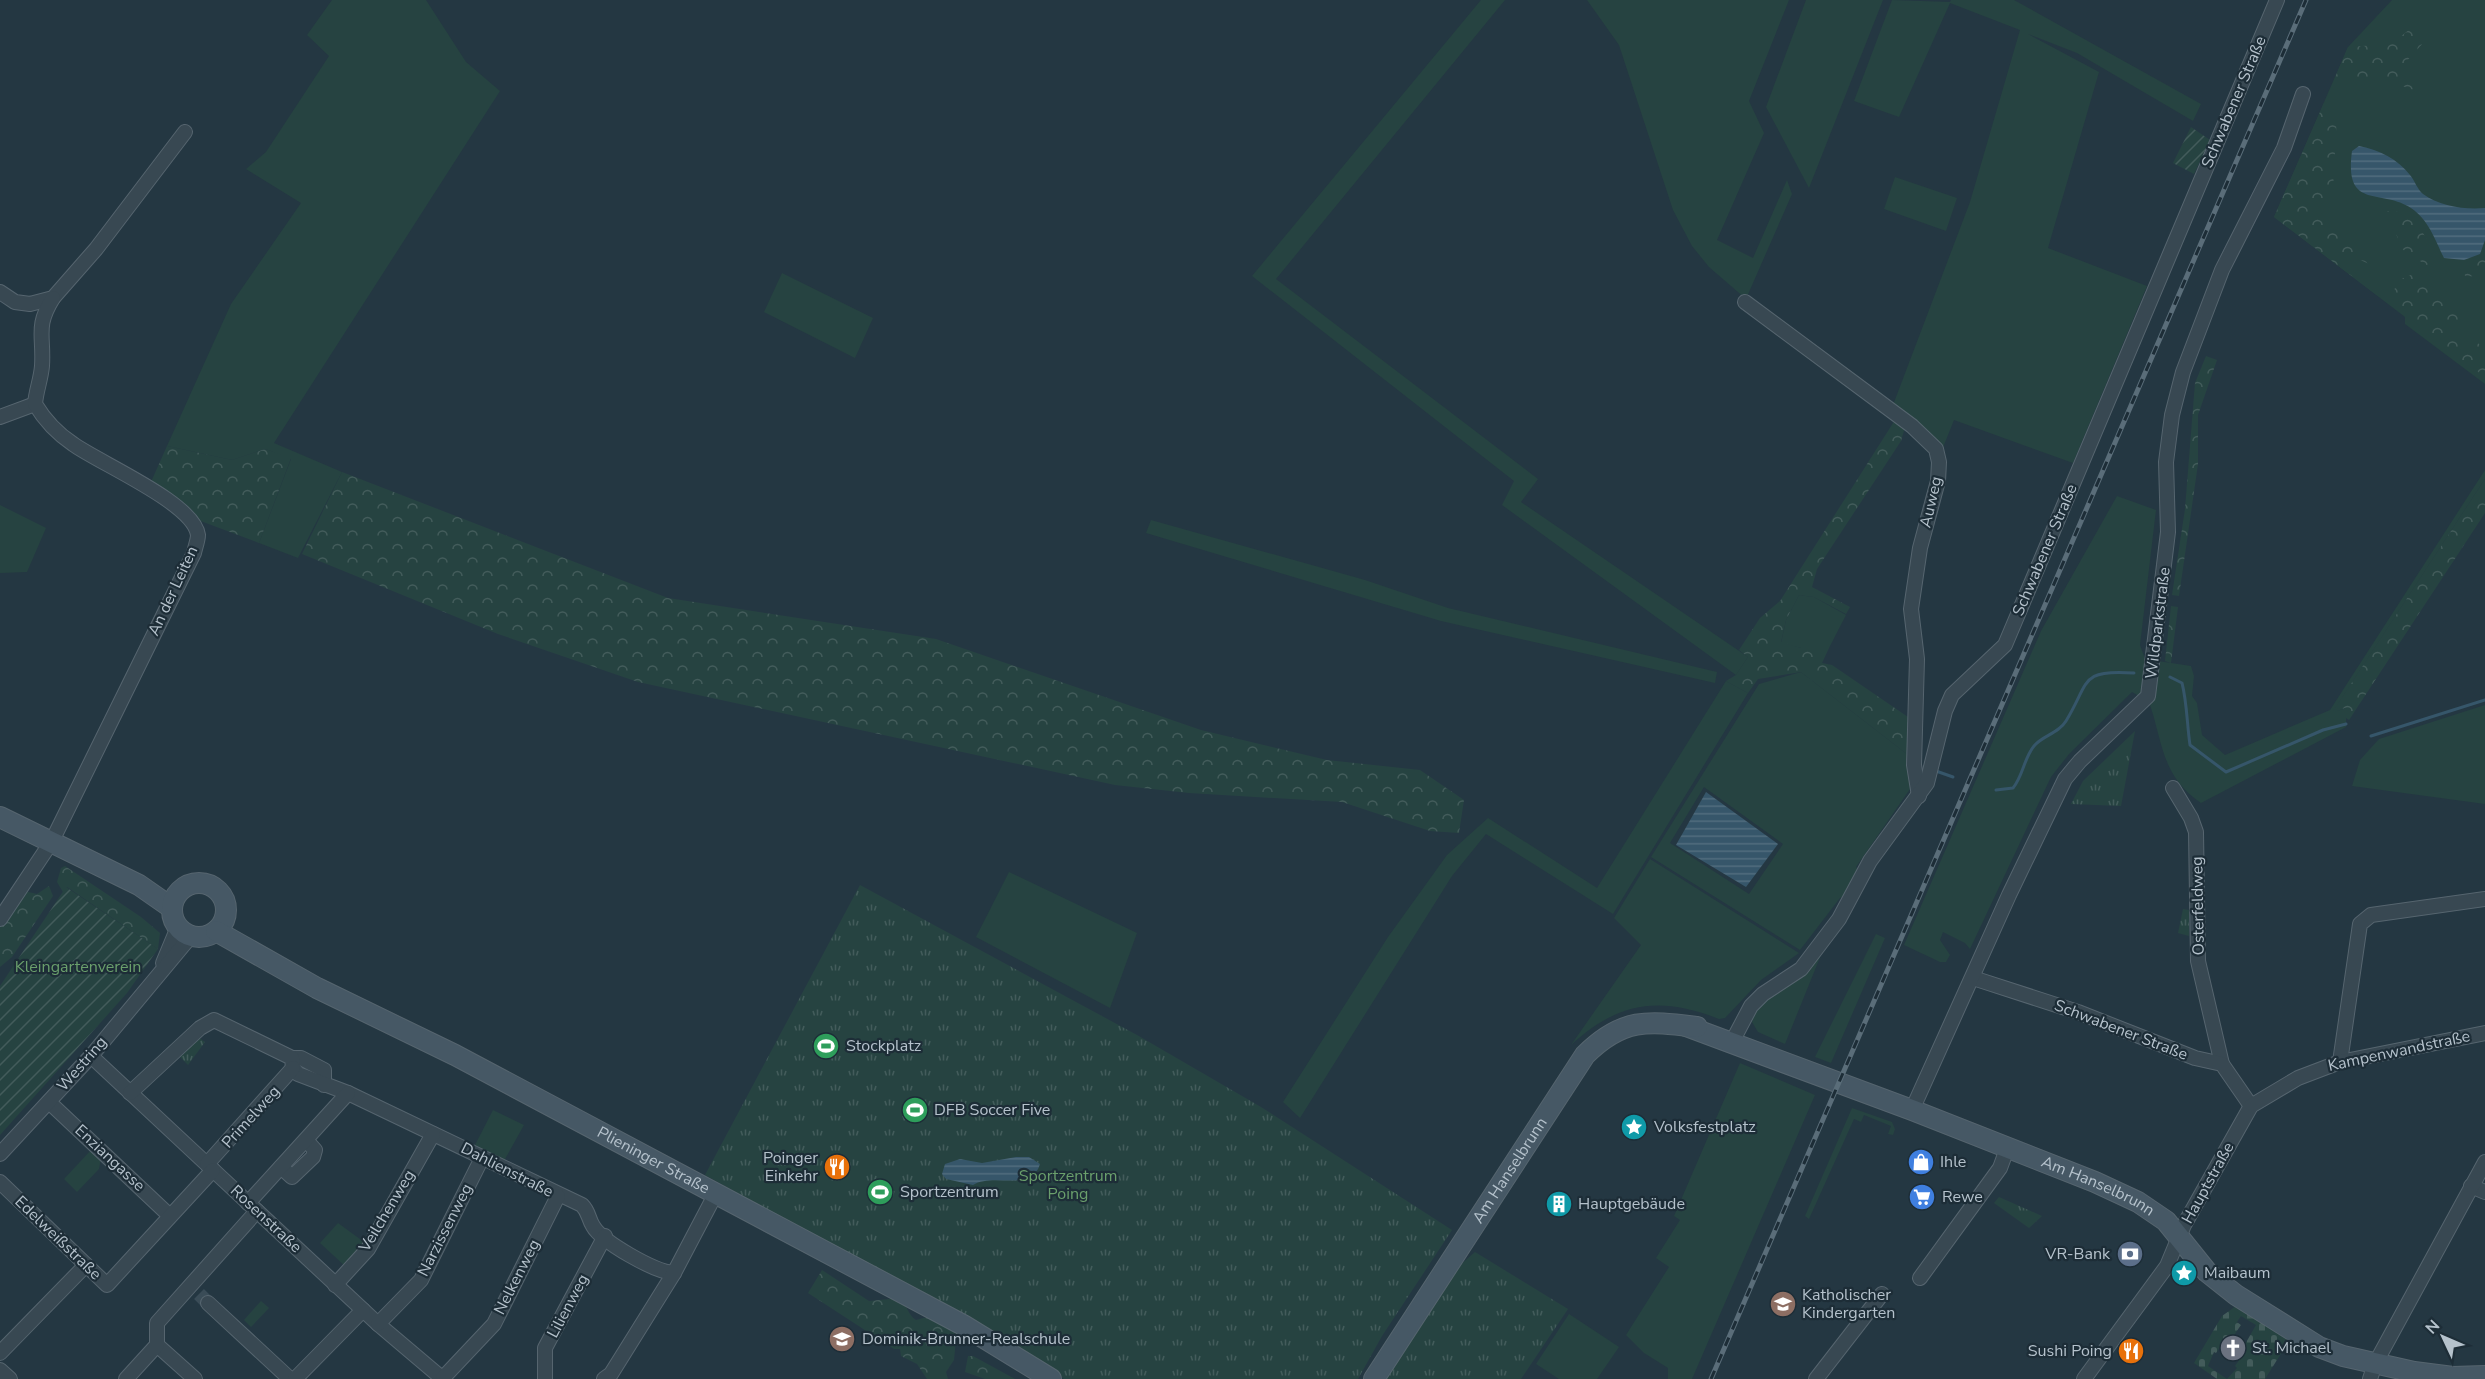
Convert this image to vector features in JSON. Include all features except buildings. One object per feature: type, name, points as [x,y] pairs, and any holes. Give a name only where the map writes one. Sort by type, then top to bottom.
[{"type":"street","name":"Schwabener Straße","points":[[1732,1042],[1751,1006],[1763,994],[1801,969],[1814,954],[1850,901],[1870,861],[1927,783],[1945,711],[1952,695],[1994,657],[2008,636],[2277,0]]},
{"type":"street","name":"Wildparkstraße","points":[[1912,1110],[2009,895],[2071,770],[2148,696],[2168,532],[2166,462],[2172,415],[2183,372],[2222,270],[2284,148],[2303,94]]},
{"type":"street","points":[[0,417],[35,404],[42,369],[40,329],[42,316],[53,298],[96,249],[185,132]]},
{"type":"street","points":[[0,292],[27,312],[40,329]]},
{"type":"street","points":[[15,302],[30,304],[53,298]]},
{"type":"street","name":"Auweg","points":[[1745,302],[1912,426],[1936,449],[1939,462],[1938,481],[1920,548],[1911,609],[1917,659],[1914,765],[1919,796]]},
{"type":"street","name":"An der Leiten","points":[[35,404],[51,425],[71,443],[171,501],[192,522],[198,535],[194,553],[52,841]]},
{"type":"street","name":"Osterfeldweg","points":[[2173,788],[2191,818],[2196,832],[2198,961],[2222,1064]]},
{"type":"street","points":[[0,817],[52,841],[89,863],[139,885],[180,916],[201,937],[216,931],[225,914]]},
{"type":"street","points":[[0,919],[52,841]]},
{"type":"street","name":"Plieninger Straße","points":[[180,916],[193,884],[211,886],[223,899],[225,914],[252,951]]},
{"type":"street","points":[[2340,1062],[2360,924],[2364,919],[2371,915],[2485,899]]},
{"type":"street","name":"Westring","points":[[0,1155],[91,1056],[160,970],[180,916]]},
{"type":"street","name":"Plieninger Straße","points":[[216,931],[316,988],[455,1055],[963,1325],[1051,1379]]},
{"type":"street","name":"Schwabener Straße","points":[[1973,978],[2078,1012],[2195,1058],[2222,1064]]},
{"type":"street","name":"Dahlienstraße","points":[[130,1093],[200,1028],[213,1020],[292,1063],[301,1058],[324,1070],[324,1084],[348,1093],[558,1196],[582,1205],[589,1212],[593,1227],[622,1251],[661,1273],[674,1273]]},
{"type":"street","name":"Am Hanselbrunn","points":[[1374,1379],[1586,1055],[1596,1045],[1628,1026],[1656,1022],[1710,1029],[1732,1042],[2095,1182],[2138,1202],[2166,1221],[2207,1272],[2289,1330],[2319,1347],[2372,1371],[2485,1376]]},
{"type":"street","name":"Kampenwandstraße","points":[[2251,1106],[2298,1077],[2340,1062],[2485,1033]]},
{"type":"street","name":"Rosenstraße","points":[[91,1056],[335,1285],[443,1378]]},
{"type":"street","name":"Primelweg","points":[[210,1167],[292,1063]]},
{"type":"street","points":[[2222,1064],[2251,1106]]},
{"type":"street","points":[[126,1379],[157,1345],[158,1323],[199,1295],[253,1207],[281,1167],[348,1093]]},
{"type":"street","name":"Enziangasse","points":[[49,1102],[170,1216]]},
{"type":"street","name":"Hauptstraße","points":[[2084,1379],[2167,1266],[2184,1225],[2251,1106]]},
{"type":"street","name":"Veilchenweg","points":[[335,1285],[368,1249],[433,1134]]},
{"type":"street","points":[[1920,1278],[2000,1168],[2007,1149]]},
{"type":"street","name":"Narzissenweg","points":[[378,1324],[421,1280],[482,1158]]},
{"type":"street","points":[[2372,1371],[2485,1162]]},
{"type":"street","name":"Edelweißstraße","points":[[0,1182],[107,1285],[170,1216],[210,1167]]},
{"type":"street","points":[[2471,1186],[2485,1192]]},
{"type":"street","points":[[610,1377],[674,1273],[716,1195]]},
{"type":"street","name":"Nelkenweg","points":[[443,1378],[494,1324],[558,1196]]},
{"type":"street","name":"Lilienweg","points":[[545,1379],[545,1348],[605,1236]]},
{"type":"street","points":[[0,1353],[86,1265]]},
{"type":"street","points":[[1816,1379],[1882,1294]]},
{"type":"street","points":[[199,1295],[290,1379]]},
{"type":"street","points":[[295,1379],[363,1310]]},
{"type":"street","points":[[157,1345],[195,1379]]},
{"type":"street","points":[[0,1370],[10,1379]]},
{"type":"green space","points":[[332,0],[426,0],[466,62],[500,91],[274,443],[342,472],[298,558],[259,543],[291,459],[265,449],[232,460],[167,446],[231,304],[301,203],[246,169],[266,152],[329,56],[307,35]]},
{"type":"green space","points":[[1481,0],[1505,0],[1276,279],[1538,479],[1521,502],[1748,657],[1736,675],[1502,505],[1514,481],[1252,276]]},
{"type":"green space","points":[[1587,0],[1789,0],[1749,101],[1764,133],[1717,240],[1753,258],[1787,180],[1792,194],[1746,299],[1709,267],[1692,246],[1673,210],[1619,45]]},
{"type":"green space","points":[[1806,0],[1883,0],[1809,188],[1766,107]]},
{"type":"green space","points":[[1892,0],[1950,2],[1951,0],[2014,0],[2201,104],[2193,121],[2077,53],[2028,34],[2099,72],[2048,248],[2147,286],[2073,463],[1954,420],[1942,450],[1912,417],[1893,405],[1970,202],[2020,30],[1950,3],[1899,117],[1854,101]]},
{"type":"green space","points":[[2392,0],[2485,0],[2485,384],[2405,324],[2405,317],[2274,217],[2348,47]]},
{"type":"green space","points":[[2414,26],[2427,31],[2424,42],[2405,63],[2406,73],[2421,81],[2434,82],[2425,90],[2409,89],[2388,79],[2334,80],[2348,47],[2391,44]]},
{"type":"green space","points":[[2324,103],[2331,105],[2337,114],[2333,190],[2326,205],[2325,219],[2374,254],[2369,264],[2356,258],[2340,259],[2369,281],[2378,296],[2274,217]]},
{"type":"green space","points":[[2191,127],[2210,140],[2194,174],[2173,163]]},
{"type":"green space","points":[[1895,177],[1957,198],[1946,231],[1884,209]]},
{"type":"green space","points":[[2387,211],[2406,215],[2413,221],[2425,236],[2434,263],[2426,265],[2402,249]]},
{"type":"green space","points":[[2485,256],[2485,277],[2465,276],[2463,265]]},
{"type":"green space","points":[[782,273],[873,318],[855,358],[764,312]]},
{"type":"green space","points":[[2413,274],[2446,297],[2460,316],[2454,333],[2459,340],[2473,339],[2485,349],[2485,377],[2405,317],[2402,305],[2393,292],[2399,280]]},
{"type":"green space","points":[[2206,356],[2217,360],[2198,415],[2198,464],[2179,596],[2172,595],[2185,509],[2195,383]]},
{"type":"green space","points":[[1895,420],[1905,427],[1901,441],[1817,569],[1812,587],[1850,607],[1846,614],[1814,597],[1799,595],[1786,620],[1781,642],[1801,648],[1829,648],[1822,663],[1832,665],[1908,717],[1907,754],[1801,672],[1758,679],[1748,693],[1726,681],[1736,675],[1748,657],[1739,650],[1760,618],[1780,601]]},
{"type":"green space","points":[[167,446],[232,460],[265,449],[291,458],[259,543],[198,520],[176,497],[151,482]]},
{"type":"green space","points":[[2485,470],[2485,479],[2333,712],[2346,708],[2346,727],[2201,803],[2188,793],[2171,770],[2149,702],[2132,692],[2069,754],[2051,777],[1970,949],[1965,943],[1943,932],[1940,940],[1950,955],[1946,962],[1940,962],[1904,945],[2041,631],[2117,496],[2156,510],[2140,645],[2145,659],[2191,666],[2194,676],[2192,696],[2197,703],[2202,735],[2225,755],[2330,710]]},
{"type":"green space","points":[[342,472],[668,598],[936,639],[1201,730],[1327,760],[1420,770],[1464,800],[1459,833],[1430,831],[1342,802],[1189,793],[1115,785],[638,682],[498,634],[302,554]]},
{"type":"green space","points":[[2485,479],[2485,513],[2349,720],[2346,718],[2345,708],[2332,713]]},
{"type":"green space","points":[[0,505],[46,528],[27,572],[0,573]]},
{"type":"green space","points":[[1151,520],[1365,580],[1448,608],[1717,672],[1715,683],[1441,621],[1146,533]]},
{"type":"green space","points":[[1799,595],[1814,597],[1846,615],[1829,648],[1801,648],[1781,643],[1786,620]]},
{"type":"green space","points":[[2171,606],[2178,607],[2171,663],[2165,661]]},
{"type":"green space","points":[[1801,672],[1907,754],[1910,789],[1856,867],[1860,873],[1848,894],[1840,898],[1800,950],[1651,857],[1759,684]],"holes":[[[1704,787],[1783,844],[1749,894],[1670,843]]]},
{"type":"green space","points":[[1726,681],[1748,693],[1613,914],[1486,834],[1452,876],[1300,1118],[1283,1102],[1388,937],[1447,855],[1488,818],[1597,888]]},
{"type":"green space","points":[[2485,705],[2485,804],[2352,786],[2360,760],[2379,739]]},
{"type":"green space","points":[[2135,731],[2121,806],[2071,804],[2083,781]]},
{"type":"green space","points":[[1650,859],[1799,953],[1761,980],[1725,1018],[1719,1019],[1678,1007],[1641,1007],[1623,1011],[1606,1019],[1571,1045],[1641,945],[1614,918]]},
{"type":"green space","points":[[65,866],[141,917],[160,933],[158,949],[67,887],[63,892],[57,882],[61,868]]},
{"type":"green space","points":[[1009,872],[1137,933],[1110,1008],[976,937]]},
{"type":"green space","name":"Sportzentrum Poing","points":[[860,885],[1137,1035],[1261,1107],[1452,1230],[1382,1336],[1358,1379],[1064,1379],[1032,1355],[705,1175]]},
{"type":"green space","points":[[49,886],[53,896],[12,957],[0,967],[0,926],[24,891],[37,894]]},
{"type":"green space","name":"Kleingartenverein","points":[[66,887],[158,949],[127,993],[0,1135],[0,986]]},
{"type":"green space","points":[[2183,909],[2189,910],[2189,936],[2178,933]]},
{"type":"green space","points":[[1876,934],[1885,938],[1831,1063],[1815,1057]]},
{"type":"green space","points":[[1823,950],[1785,1044],[1758,1032],[1752,1022],[1756,1009]]},
{"type":"green space","points":[[196,1036],[205,1042],[188,1065],[177,1054]]},
{"type":"green space","points":[[1740,1063],[1815,1095],[1692,1379],[1668,1379],[1668,1368],[1644,1353],[1626,1335],[1669,1267],[1656,1258],[1680,1220],[1674,1216]]},
{"type":"green space","points":[[1852,1108],[1892,1122],[1895,1129],[1893,1135],[1888,1134],[1891,1126],[1864,1115],[1861,1122],[1854,1119],[1809,1219],[1805,1216]]},
{"type":"green space","points":[[493,1110],[524,1125],[504,1161],[475,1145]]},
{"type":"green space","points":[[92,1149],[101,1158],[99,1169],[77,1192],[64,1179]]},
{"type":"green space","points":[[1999,1197],[2042,1216],[2029,1228],[1994,1203]]},
{"type":"green space","points":[[338,1223],[364,1242],[346,1267],[320,1243]]},
{"type":"green space","points":[[1475,1252],[1568,1309],[1521,1379],[1380,1379],[1458,1267]]},
{"type":"green space","points":[[822,1270],[869,1301],[900,1298],[916,1320],[931,1316],[957,1329],[954,1360],[946,1372],[948,1379],[927,1379],[917,1364],[901,1356],[900,1349],[894,1349],[808,1293]]},
{"type":"green space","points":[[261,1301],[269,1308],[251,1327],[244,1320]]},
{"type":"green space","points":[[2236,1306],[2289,1341],[2265,1379],[2227,1379],[2217,1379],[2194,1363],[2222,1316]],"holes":[[[2241,1316],[2256,1325],[2244,1346],[2247,1349],[2235,1366],[2237,1368],[2227,1379],[2208,1366],[2214,1352],[2216,1353],[2228,1336],[2232,1338],[2241,1325],[2237,1322]]]},
{"type":"green space","points":[[1569,1314],[1619,1347],[1597,1379],[1559,1379],[1536,1364]]},
{"type":"green space","points":[[968,1356],[973,1356],[1015,1379],[985,1379],[965,1372]]},
{"type":"water","points":[[2359,146],[2374,150],[2394,160],[2405,169],[2421,192],[2437,202],[2452,206],[2485,208],[2485,240],[2480,254],[2464,260],[2444,258],[2431,231],[2411,208],[2359,190],[2353,182],[2351,170],[2352,151]]},
{"type":"water","points":[[1706,792],[1778,844],[1746,887],[1676,845]]},
{"type":"water","points":[[1029,1157],[1040,1164],[1036,1173],[1021,1180],[991,1180],[973,1185],[946,1179],[942,1174],[945,1164],[960,1159],[982,1163]]},
{"type":"waterway","points":[[1996,790],[2013,788],[2031,751],[2038,742],[2063,725],[2088,681],[2104,673],[2134,673]]},
{"type":"waterway","points":[[2170,677],[2182,683],[2190,745],[2226,772],[2323,730],[2346,724]]},
{"type":"waterway","points":[[2371,736],[2485,700]]},
{"type":"waterway","points":[[1936,771],[1953,777]]},
{"type":"tunnel","points":[[199,1294],[208,1303]]},
{"type":"railway","points":[[1711,1379],[2306,0]]},
{"type":"place","name":"Stockplatz","points":[[826,1046]]},
{"type":"place","name":"DFB Soccer Five","points":[[915,1110]]},
{"type":"place","name":"Volksfestplatz","points":[[1634,1127]]},
{"type":"place","name":"Ihle","points":[[1921,1162]]},
{"type":"place","name":"Poinger Einkehr","points":[[837,1167]]},
{"type":"place","name":"Sportzentrum","points":[[880,1192]]},
{"type":"place","name":"Rewe","points":[[1922,1197]]},
{"type":"place","name":"Hauptgebäude","points":[[1559,1204]]},
{"type":"place","name":"VR-Bank","points":[[2130,1254]]},
{"type":"place","name":"Maibaum","points":[[2184,1273]]},
{"type":"place","name":"Katholischer Kindergarten","points":[[1783,1304]]},
{"type":"place","name":"Dominik-Brunner-Realschule","points":[[842,1339]]},
{"type":"place","name":"St. Michael","points":[[2233,1348]]},
{"type":"place","name":"Sushi Poing","points":[[2131,1351]]}]
